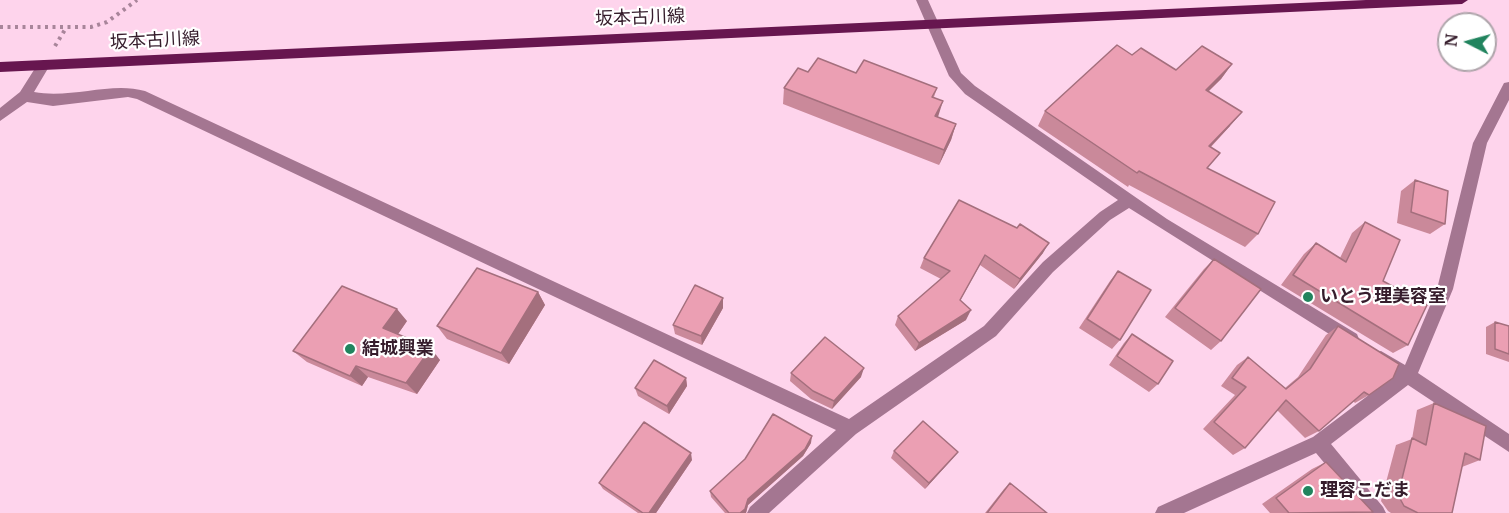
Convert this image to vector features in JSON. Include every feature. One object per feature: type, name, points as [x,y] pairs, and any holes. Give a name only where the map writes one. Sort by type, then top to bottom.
[{"type":"main road","name":"坂本古川線","points":[[0,67],[1462,0]]},
{"type":"street","points":[[922,0],[956,76],[970,90],[1129,201],[1409,375],[1509,444]]},
{"type":"street","points":[[0,116],[25,96],[44,65]]},
{"type":"street","points":[[1164,513],[1319,443],[1409,375],[1445,289],[1480,143],[1509,87]]},
{"type":"street","points":[[25,96],[53,101],[128,92],[140,95],[850,428]]},
{"type":"street","points":[[756,513],[850,428],[990,331],[1048,267],[1105,216],[1129,201]]},
{"type":"street","points":[[1319,443],[1377,513]]},
{"type":"path","points":[[0,27],[5,29],[91,27],[107,22],[137,0]]},
{"type":"building","points":[[1117,45],[1132,55],[1141,48],[1176,70],[1202,46],[1232,64],[1206,90],[1242,112],[1209,146],[1220,153],[1207,168],[1275,202],[1258,234],[1139,171],[1137,173],[1045,111]]},
{"type":"building","points":[[818,58],[856,73],[864,60],[937,88],[932,97],[943,101],[935,116],[956,124],[944,150],[784,88],[798,68],[808,72]]},
{"type":"building","points":[[1415,180],[1448,191],[1445,224],[1411,212]]},
{"type":"building","points":[[959,200],[1017,228],[1020,224],[1049,243],[1020,279],[985,255],[960,300],[971,310],[919,343],[898,316],[950,271],[924,258]]},
{"type":"building","points":[[1365,222],[1400,240],[1383,281],[1427,305],[1408,345],[1293,275],[1316,243],[1346,262]]},
{"type":"building","points":[[1214,259],[1261,289],[1221,341],[1175,308]]},
{"type":"building","points":[[477,268],[538,292],[501,353],[437,326]]},
{"type":"building","points":[[1118,271],[1151,290],[1120,340],[1087,319]]},
{"type":"building","points":[[695,285],[723,298],[701,336],[673,325]]},
{"type":"building","points":[[342,286],[397,309],[383,328],[431,348],[406,383],[356,366],[350,376],[293,351]]},
{"type":"building","points":[[1495,322],[1509,326],[1509,354],[1495,349]]},
{"type":"building","points":[[1338,326],[1399,364],[1393,378],[1369,395],[1364,392],[1319,431],[1286,400],[1245,448],[1214,422],[1246,387],[1232,378],[1248,357],[1286,389],[1310,369]]},
{"type":"building","points":[[1132,334],[1173,361],[1158,384],[1117,356]]},
{"type":"building","points":[[825,337],[864,368],[834,401],[813,391],[791,373]]},
{"type":"building","points":[[654,360],[686,378],[667,406],[635,388]]},
{"type":"building","points":[[1434,403],[1486,426],[1480,460],[1465,453],[1452,513],[1418,513],[1404,506],[1398,495],[1412,438],[1426,445]]},
{"type":"building","points":[[773,414],[812,436],[805,449],[748,499],[745,509],[740,513],[729,513],[710,491],[745,459]]},
{"type":"building","points":[[923,421],[958,452],[929,483],[894,451]]},
{"type":"building","points":[[644,422],[691,453],[649,513],[643,513],[599,483]]},
{"type":"building","points":[[1326,462],[1373,512],[1289,513],[1276,498]]},
{"type":"building","points":[[1010,483],[1047,513],[987,513]]},
{"type":"place","name":"いとう理美容室","points":[[1308,297]]},
{"type":"place","name":"結城興業","points":[[350,349]]},
{"type":"place","name":"理容こだま","points":[[1308,491]]}]
